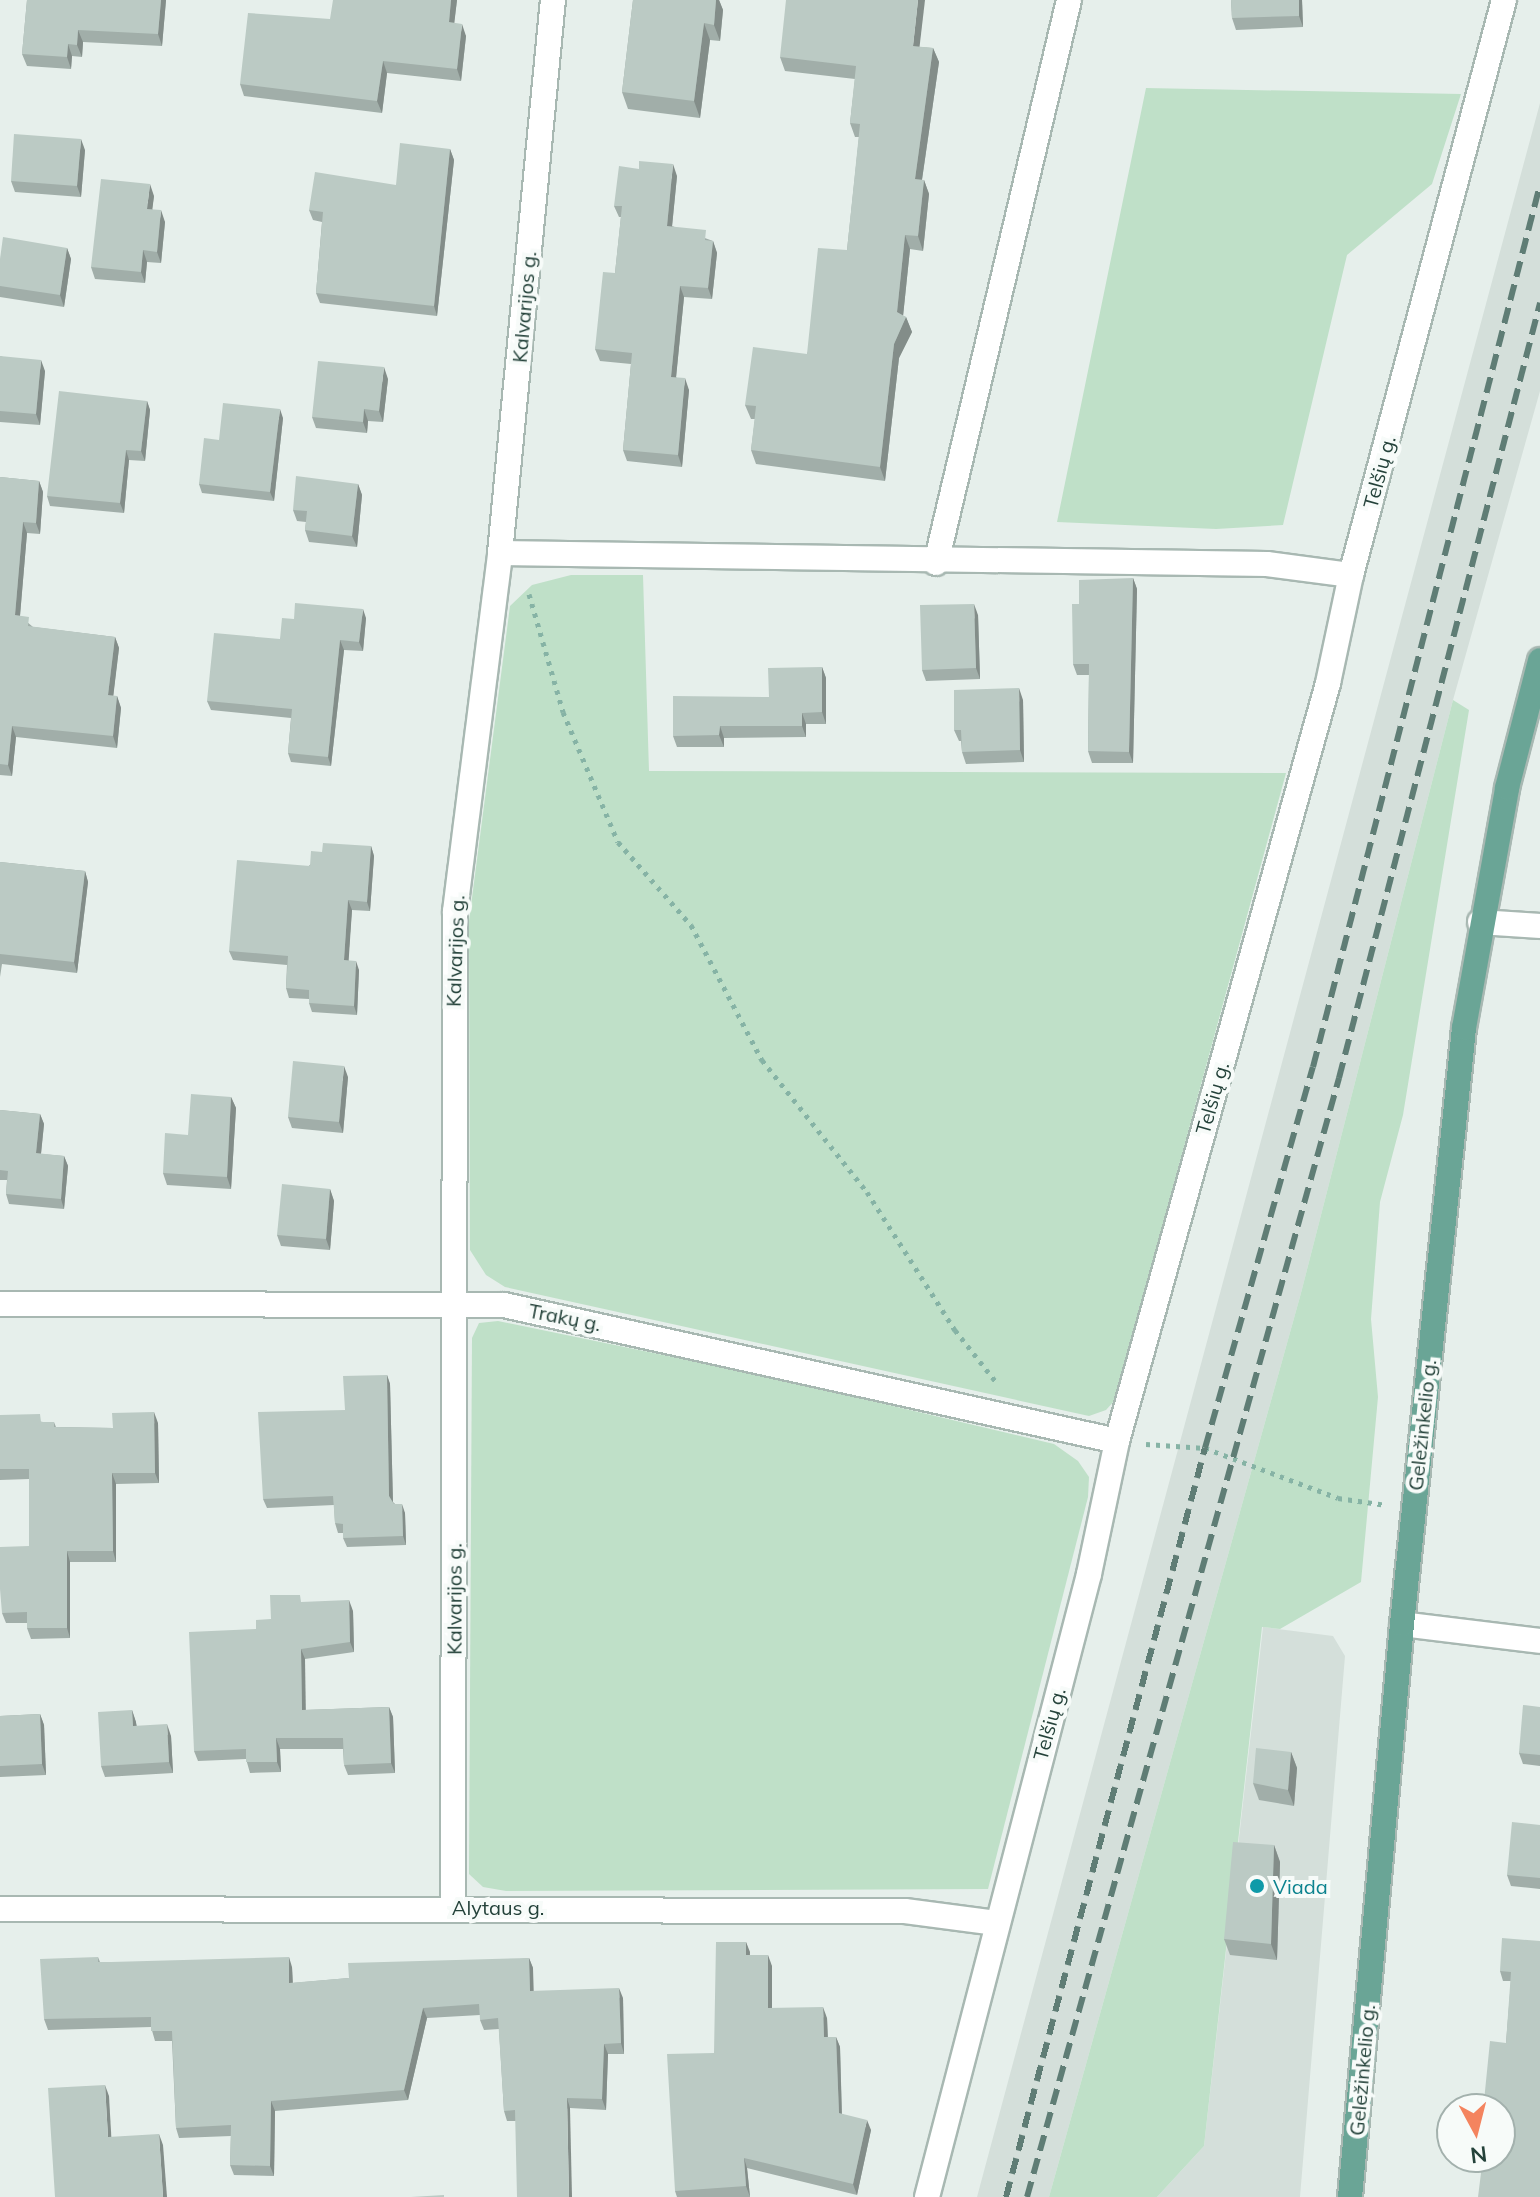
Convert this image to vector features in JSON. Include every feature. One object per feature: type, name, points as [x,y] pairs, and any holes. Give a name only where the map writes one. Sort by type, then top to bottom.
[{"type":"main road","name":"Geležinkelio g.","points":[[1350,2197],[1402,1624],[1464,1028],[1480,922],[1540,660]]},
{"type":"street","name":"Kalvarijos g.","points":[[453,1907],[455,911],[500,553],[553,0]]},
{"type":"street","points":[[936,563],[1069,0]]},
{"type":"street","name":"Telšių g.","points":[[927,2197],[1096,1545],[1117,1441],[1328,683],[1351,575],[1504,0]]},
{"type":"street","points":[[500,553],[936,563],[1267,564],[1351,575]]},
{"type":"street","points":[[1480,922],[1540,926]]},
{"type":"street","name":"Trakų g.","points":[[0,1304],[454,1301],[569,1317],[1117,1441]]},
{"type":"street","points":[[1402,1624],[1540,1641]]},
{"type":"street","name":"Alytaus g.","points":[[0,1909],[453,1907],[905,1911],[996,1923]]},
{"type":"path","points":[[500,553],[529,593],[563,712],[618,842],[691,925],[762,1060],[867,1192],[955,1330],[1026,1420]]},
{"type":"path","points":[[1117,1441],[1205,1448],[1338,1498],[1374,1501],[1413,1514]]},
{"type":"shaded area","points":[[1540,103],[1540,391],[1453,700],[1301,1293],[1049,2197],[977,2197]]},
{"type":"shaded area","points":[[1263,1627],[1333,1636],[1345,1656],[1300,2197],[1157,2197],[1204,2146]]},
{"type":"green space","points":[[1146,88],[1461,94],[1432,184],[1347,255],[1283,525],[1216,529],[1057,522]]},
{"type":"green space","points":[[571,575],[643,575],[649,771],[1286,773],[1115,1400],[1106,1410],[1089,1416],[505,1287],[486,1275],[470,1250],[469,921],[510,606],[532,585]]},
{"type":"green space","points":[[1453,700],[1469,710],[1403,1115],[1380,1202],[1371,1319],[1378,1397],[1361,1582],[1280,1629],[1262,1627],[1204,2146],[1157,2197],[1049,2197],[1301,1293]]},
{"type":"green space","points":[[498,1321],[770,1377],[1054,1444],[1078,1461],[1089,1477],[1088,1497],[988,1889],[506,1891],[483,1887],[469,1874],[472,1338],[479,1323]]},
{"type":"building","points":[[27,0],[161,0],[158,34],[78,30],[77,45],[68,44],[67,57],[22,54]]},
{"type":"building","points":[[333,0],[451,0],[449,22],[462,24],[457,69],[383,61],[377,101],[240,84],[248,13],[330,19]]},
{"type":"building","points":[[633,0],[716,0],[714,25],[704,23],[694,101],[622,92]]},
{"type":"building","points":[[786,0],[918,0],[913,46],[933,48],[915,179],[924,180],[918,236],[905,235],[897,312],[906,317],[894,344],[880,467],[751,450],[756,406],[745,405],[753,347],[807,354],[818,248],[847,250],[860,124],[850,123],[856,66],[780,57]]},
{"type":"building","points":[[1231,0],[1299,0],[1299,16],[1232,18]]},
{"type":"building","points":[[14,134],[81,139],[77,186],[11,181]]},
{"type":"building","points":[[400,143],[450,149],[434,306],[316,293],[323,212],[309,210],[315,172],[396,185]]},
{"type":"building","points":[[639,161],[673,164],[667,226],[706,230],[705,240],[713,241],[708,288],[680,286],[671,377],[685,378],[678,455],[623,450],[632,353],[595,349],[603,272],[615,273],[622,206],[614,206],[619,166],[639,169]]},
{"type":"building","points":[[101,179],[150,184],[147,209],[161,210],[157,252],[143,250],[141,272],[91,267]]},
{"type":"building","points":[[3,237],[67,248],[60,295],[0,286]]},
{"type":"building","points":[[0,356],[41,360],[36,414],[0,411]]},
{"type":"building","points":[[318,361],[384,367],[379,411],[364,409],[363,422],[312,417]]},
{"type":"building","points":[[59,391],[147,401],[141,451],[126,450],[120,503],[47,496]]},
{"type":"building","points":[[223,403],[280,409],[270,492],[199,484],[204,438],[219,440]]},
{"type":"building","points":[[296,476],[358,484],[352,536],[305,530],[307,511],[293,510]]},
{"type":"building","points":[[0,477],[39,481],[36,523],[23,522],[15,615],[29,617],[28,626],[115,637],[108,695],[117,696],[113,736],[12,726],[8,765],[0,764]]},
{"type":"building","points":[[1133,578],[1129,752],[1088,751],[1089,664],[1073,664],[1072,604],[1079,604],[1079,580]]},
{"type":"building","points":[[295,603],[363,609],[359,642],[340,640],[328,757],[288,753],[292,709],[207,701],[214,633],[280,639],[282,618],[294,619]]},
{"type":"building","points":[[974,604],[976,668],[922,670],[920,605]]},
{"type":"building","points":[[822,667],[822,712],[802,713],[802,726],[720,726],[719,735],[673,736],[673,696],[769,697],[768,668]]},
{"type":"building","points":[[1019,688],[1020,750],[962,752],[961,730],[954,730],[954,690]]},
{"type":"building","points":[[323,843],[371,846],[367,902],[348,900],[344,960],[356,961],[354,1006],[309,1003],[309,990],[286,988],[288,956],[229,951],[237,860],[310,866],[311,851],[322,852]]},
{"type":"building","points":[[0,862],[85,871],[74,962],[0,954]]},
{"type":"building","points":[[293,1061],[344,1066],[339,1122],[288,1117]]},
{"type":"building","points":[[191,1094],[231,1097],[227,1177],[163,1173],[165,1133],[188,1135]]},
{"type":"building","points":[[0,1110],[40,1114],[36,1153],[64,1156],[61,1199],[6,1194],[8,1171],[0,1170]]},
{"type":"building","points":[[282,1184],[330,1189],[326,1239],[277,1235]]},
{"type":"building","points":[[387,1375],[389,1496],[394,1504],[402,1504],[403,1536],[343,1538],[343,1524],[335,1523],[333,1496],[263,1499],[258,1412],[345,1410],[343,1376]]},
{"type":"building","points":[[154,1412],[155,1473],[112,1473],[113,1551],[67,1551],[67,1628],[27,1628],[27,1612],[2,1613],[0,1547],[29,1546],[29,1469],[0,1469],[0,1415],[40,1414],[41,1422],[54,1422],[54,1427],[113,1428],[112,1413]]},
{"type":"building","points":[[270,1595],[300,1595],[301,1602],[349,1600],[350,1642],[301,1649],[302,1710],[389,1707],[391,1763],[344,1765],[343,1738],[276,1738],[277,1762],[246,1762],[246,1749],[194,1751],[189,1632],[256,1629],[256,1620],[271,1619]]},
{"type":"building","points":[[1523,1705],[1540,1707],[1540,1755],[1519,1753]]},
{"type":"building","points":[[132,1710],[133,1726],[167,1724],[169,1762],[101,1766],[98,1712]]},
{"type":"building","points":[[40,1714],[42,1764],[0,1766],[0,1716]]},
{"type":"building","points":[[1256,1748],[1291,1752],[1288,1790],[1253,1783]]},
{"type":"building","points":[[1512,1822],[1540,1825],[1540,1878],[1507,1875]]},
{"type":"building","points":[[1233,1842],[1274,1845],[1271,1944],[1224,1939]]},
{"type":"building","points":[[1502,1938],[1540,1941],[1540,2197],[1478,2197],[1481,2173],[1516,2173],[1516,2093],[1485,2093],[1490,2041],[1506,2043],[1511,1972],[1500,1971]]},
{"type":"building","points":[[716,1942],[746,1942],[746,1955],[768,1955],[768,2008],[823,2007],[824,2037],[836,2037],[839,2113],[867,2120],[853,2184],[744,2158],[746,2186],[675,2191],[667,2054],[714,2053]]},
{"type":"building","points":[[98,1957],[98,1962],[111,1962],[289,1957],[289,1983],[349,1978],[348,1963],[529,1958],[530,1991],[619,1988],[621,2043],[604,2044],[602,2099],[567,2098],[569,2197],[517,2197],[515,2110],[504,2111],[498,2018],[480,2020],[479,2004],[423,2008],[404,2090],[271,2101],[270,2166],[230,2165],[231,2125],[176,2128],[172,2031],[151,2031],[151,2017],[44,2019],[40,1959]]},
{"type":"building","points":[[105,2085],[108,2137],[159,2134],[163,2197],[55,2197],[48,2088]]},
{"type":"railway","points":[[1006,2197],[1205,1448],[1313,1067],[1540,185]]},
{"type":"railway","points":[[1027,2197],[1339,1078],[1540,303]]},
{"type":"place","name":"Viada","points":[[1257,1886]]}]
